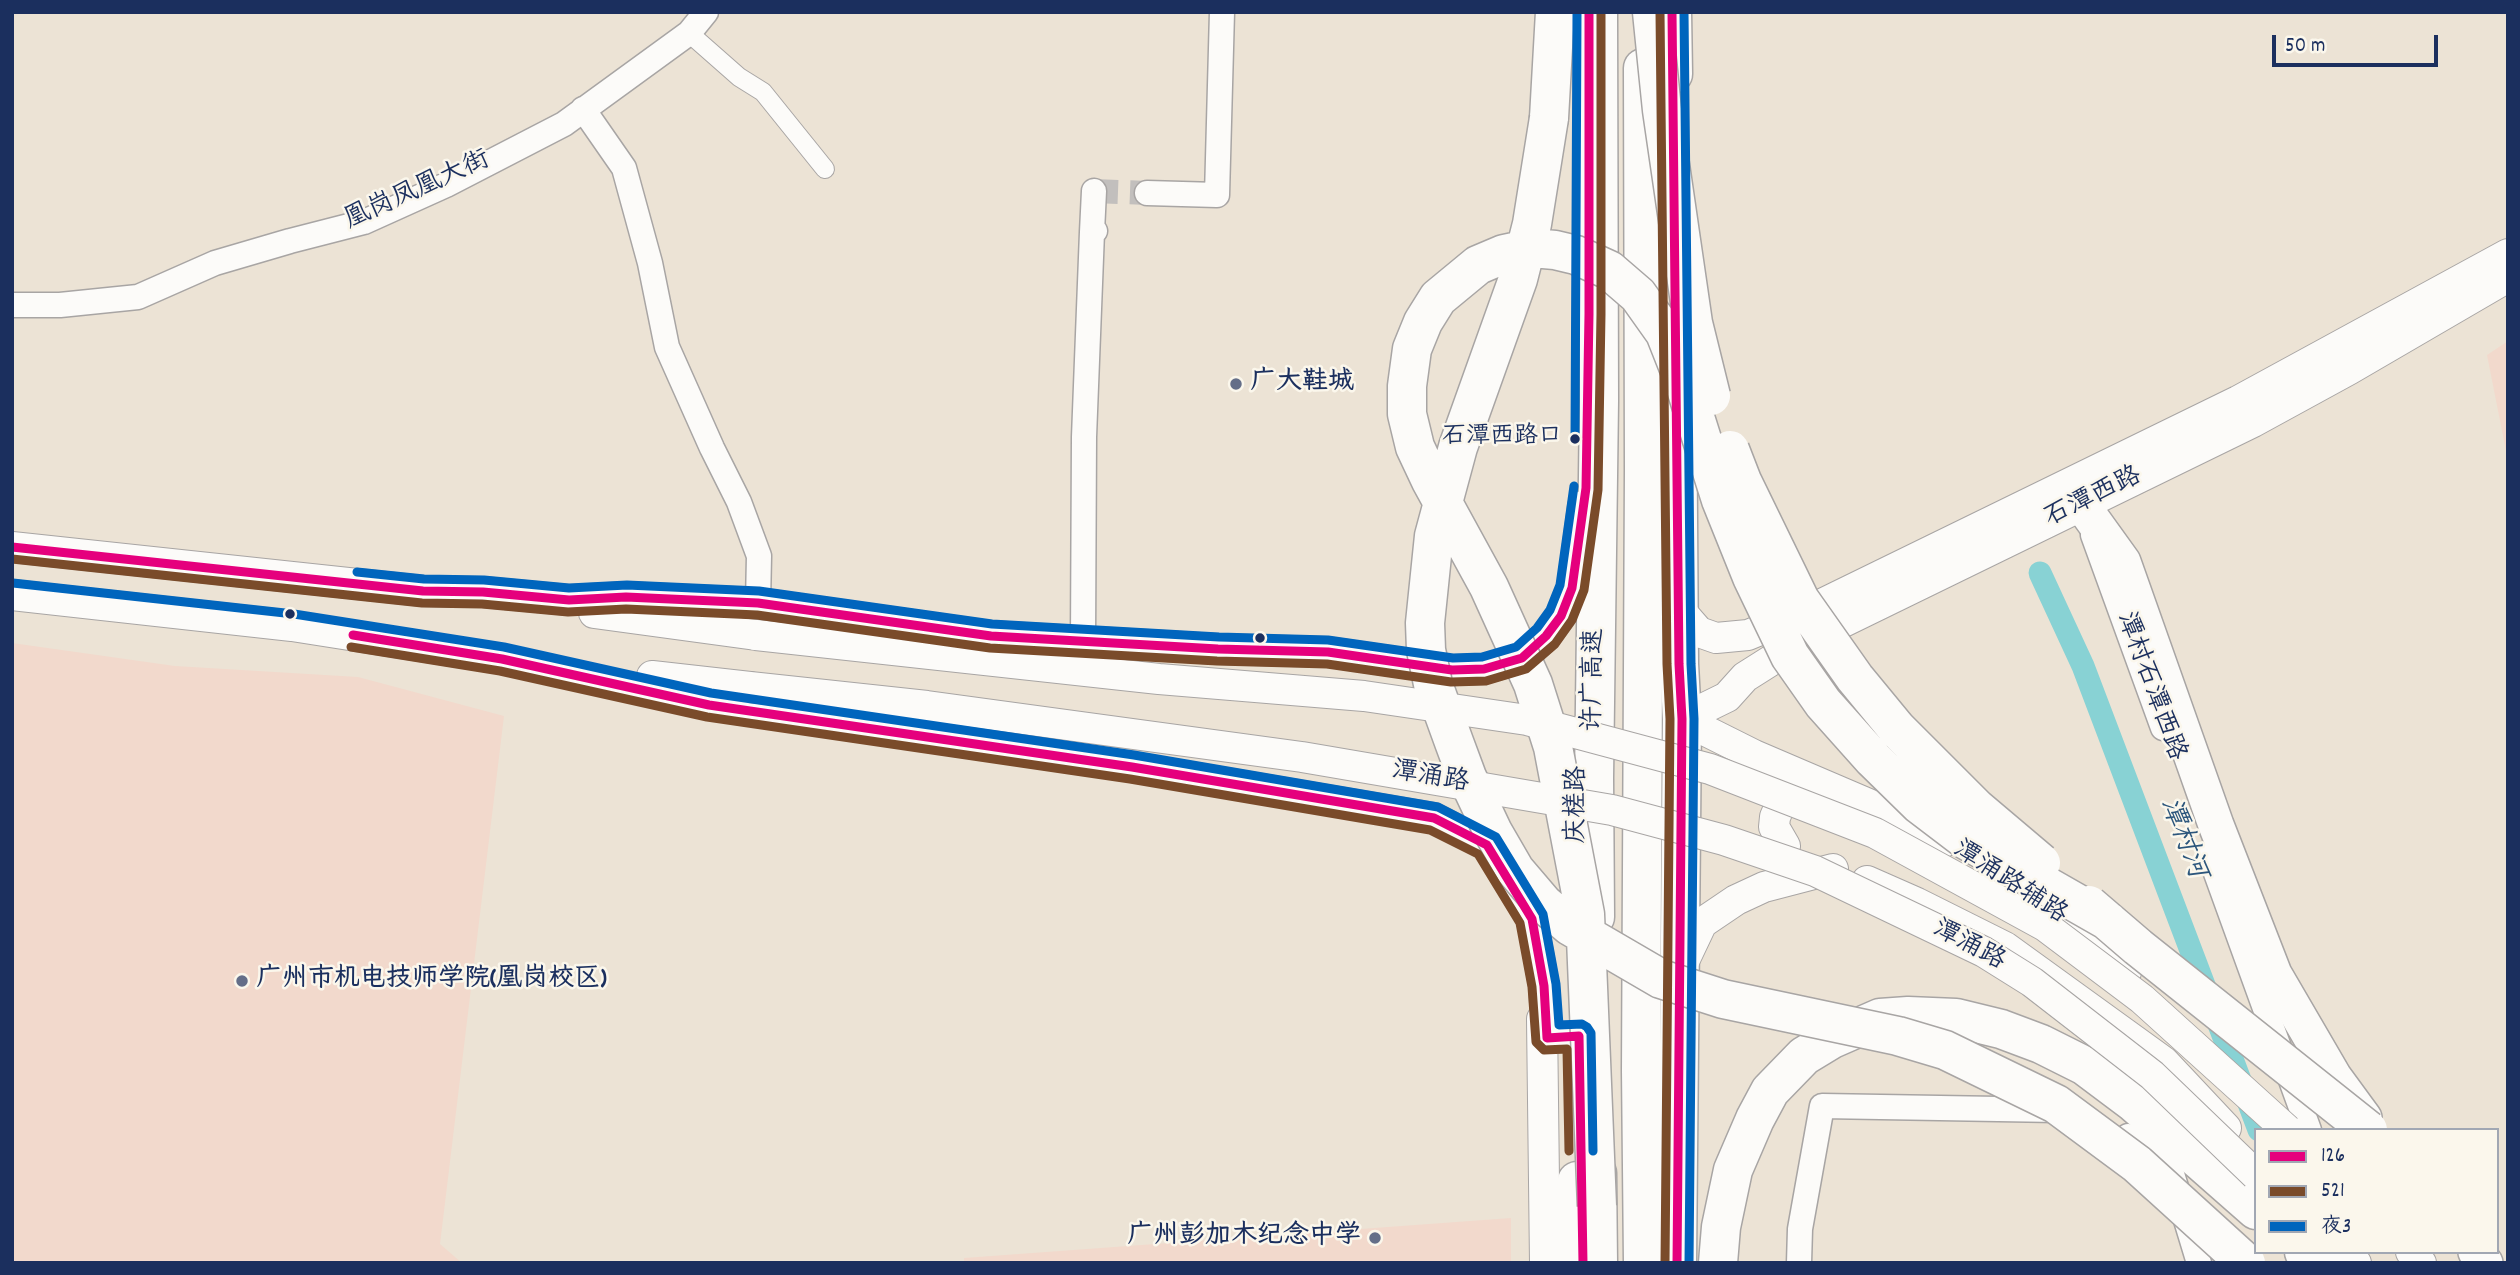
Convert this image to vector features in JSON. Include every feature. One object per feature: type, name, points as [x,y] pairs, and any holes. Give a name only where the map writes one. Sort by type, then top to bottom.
[{"type":"main road","points":[[1555,12],[1549,118],[1532,224],[1518,279],[1455,459],[1434,536],[1428,577],[1426,650],[1433,684],[1467,777],[1493,832],[1515,870],[1544,904],[1570,926],[1661,979],[1723,999],[1898,1035],[1945,1050],[2007,1079],[2056,1104],[2137,1164],[2246,1263]]},
{"type":"main road","name":"庆槎路","points":[[1583,1263],[1579,828],[1589,314],[1588,12]]},
{"type":"main road","name":"许广高速","points":[[1598,12],[1599,387],[1594,778],[1598,1263]]},
{"type":"main road","name":"许广高速","points":[[1642,12],[1643,1263]]},
{"type":"main road","points":[[1653,12],[1662,110],[1693,323],[1711,398],[1742,481],[1800,600],[1855,678],[1897,729],[1976,808],[2108,921],[2367,1128]]},
{"type":"main road","points":[[1672,12],[1682,719],[1677,1263]]},
{"type":"main road","points":[[1597,1206],[1585,914],[1553,747],[1533,684],[1489,587],[1415,447],[1408,414],[1407,386],[1412,349],[1423,322],[1438,298],[1478,265],[1504,254],[1532,248],[1555,250],[1576,255],[1609,270],[1638,295],[1665,333],[1682,376],[1721,500],[1752,577],[1790,656],[1823,704],[1920,805],[1966,840],[2108,921]]},
{"type":"main road","points":[[2077,494],[2123,562],[2216,825],[2274,974],[2334,1077],[2369,1128]]},
{"type":"main road","points":[[1718,1263],[1721,1227],[1733,1170],[1770,1091],[1804,1056],[1832,1039],[1880,1018],[1956,1018],[2041,1044],[2085,1066],[2133,1102],[2254,1208]]},
{"type":"main road","points":[[1569,1263],[1581,1151]]},
{"type":"street","name":"凰岗凤凰大街","points":[[12,305],[60,305],[138,297],[215,263],[290,240],[364,222],[446,185],[564,124],[689,33],[706,12]]},
{"type":"street","points":[[1147,193],[1217,195],[1222,12]]},
{"type":"street","points":[[689,33],[739,77],[763,92],[825,169]]},
{"type":"street","points":[[583,109],[624,168],[650,263],[667,347],[739,502],[759,556],[758,603]]},
{"type":"street","points":[[1083,640],[1084,437],[1094,191]]},
{"type":"street","name":"石潭西路","points":[[1682,719],[1727,697],[1745,677],[1794,646],[2077,494],[2238,401],[2508,254]]},
{"type":"street","name":"石潭西路","points":[[1679,610],[1699,632],[1716,638],[1748,635],[2253,422],[2508,277]]},
{"type":"street","points":[[423,591],[483,592],[569,600],[626,597],[758,603],[991,636],[1218,649],[1328,652],[1452,670],[1484,669],[1522,658],[1546,636],[1562,616],[1572,587],[1586,488]]},
{"type":"street","name":"潭村石潭西路","points":[[2077,494],[2308,1128]]},
{"type":"street","points":[[12,547],[423,591],[756,635],[1145,677],[1364,696],[1527,720],[1710,769],[1875,833],[2045,926],[2142,999],[2285,1128]]},
{"type":"street","points":[[12,595],[292,626],[502,659],[709,705],[1132,767],[1434,818],[1487,845],[1532,919],[1542,975],[1547,1038],[1579,1036]]},
{"type":"street","name":"潭涌路","points":[[502,659],[927,706],[1302,757],[1612,810],[1724,840],[1815,871],[1984,952],[2032,982],[2152,1075],[2254,1173]]},
{"type":"street","name":"潭涌路辅路","points":[[1682,719],[1754,755],[1913,823],[2063,917],[2141,985],[2278,1128]]},
{"type":"street","points":[[1785,846],[1774,827],[1781,803],[1791,792],[1809,788],[1835,789]]},
{"type":"street","name":"潭涌路辅路","points":[[1681,820],[1785,846],[1917,902],[2005,947],[2164,1062],[2254,1157]]},
{"type":"street","points":[[1545,1263],[1542,975],[1579,828]]},
{"type":"street","points":[[1679,970],[1702,923],[1736,900],[1764,887],[1836,868]]},
{"type":"street","points":[[1799,1263],[1800,1229],[1822,1106],[2093,1111],[2169,1164],[2199,1263]]},
{"type":"shaded area","points":[[2508,341],[2508,461],[2487,355]]},
{"type":"shaded area","name":"广州市机电技师学院(凰岗校区)","points":[[12,643],[175,666],[358,677],[504,716],[440,1244],[462,1263],[12,1263]]},
{"type":"shaded area","name":"广州彭加木纪念中学","points":[[1511,1218],[1511,1263],[964,1263],[964,1258]]},
{"type":"waterway","name":"潭村河","points":[[2040,573],[2083,666],[2258,1128]]},
{"type":"tunnel","points":[[1094,191],[1147,193]]},
{"type":"transit line","name":"夜3","points":[[1575,439],[1577,12]]},
{"type":"transit line","name":"126","points":[[12,547],[423,591],[483,592],[569,600],[626,597],[758,603],[991,636],[1218,649],[1328,652],[1452,670],[1484,669],[1522,658],[1546,636],[1561,616],[1572,588],[1586,488],[1589,12]]},
{"type":"transit line","name":"521","points":[[12,559],[422,603],[482,604],[568,612],[626,609],[757,615],[990,648],[1217,661],[1327,664],[1451,682],[1486,681],[1526,669],[1555,644],[1572,620],[1584,590],[1598,490],[1601,12]]},
{"type":"transit line","name":"521","points":[[1660,12],[1667,664],[1670,719],[1665,1263]]},
{"type":"transit line","name":"126","points":[[1672,12],[1679,664],[1682,719],[1677,1263]]},
{"type":"transit line","name":"夜3","points":[[1684,12],[1691,664],[1694,719],[1689,1263]]},
{"type":"transit line","name":"夜3","points":[[357,572],[569,588],[627,585],[759,591],[992,624],[1219,637],[1328,640],[1453,658],[1482,657],[1516,647],[1537,628],[1550,610],[1560,585],[1574,486]]},
{"type":"transit line","name":"夜3","points":[[13,583],[294,614],[504,647],[711,693],[1134,755],[1438,807],[1496,837],[1543,914],[1556,984],[1559,1025],[1582,1024],[1591,1033],[1593,1151]]},
{"type":"transit line","name":"126","points":[[353,635],[502,659],[709,705],[1132,767],[1434,818],[1487,845],[1532,919],[1544,986],[1547,1038],[1579,1036],[1583,1263]]},
{"type":"transit line","name":"521","points":[[351,647],[500,671],[707,717],[1130,779],[1430,830],[1478,854],[1520,923],[1532,987],[1536,1042],[1544,1050],[1567,1049],[1569,1151]]},
{"type":"place","name":"广大鞋城","points":[[1236,384]]},
{"type":"place","name":"石潭西路口","points":[[1575,439]]},
{"type":"place","name":"广州市机电技师学院(凰岗校区)","points":[[242,981]]},
{"type":"place","name":"广州彭加木纪念中学","points":[[1375,1238]]}]
